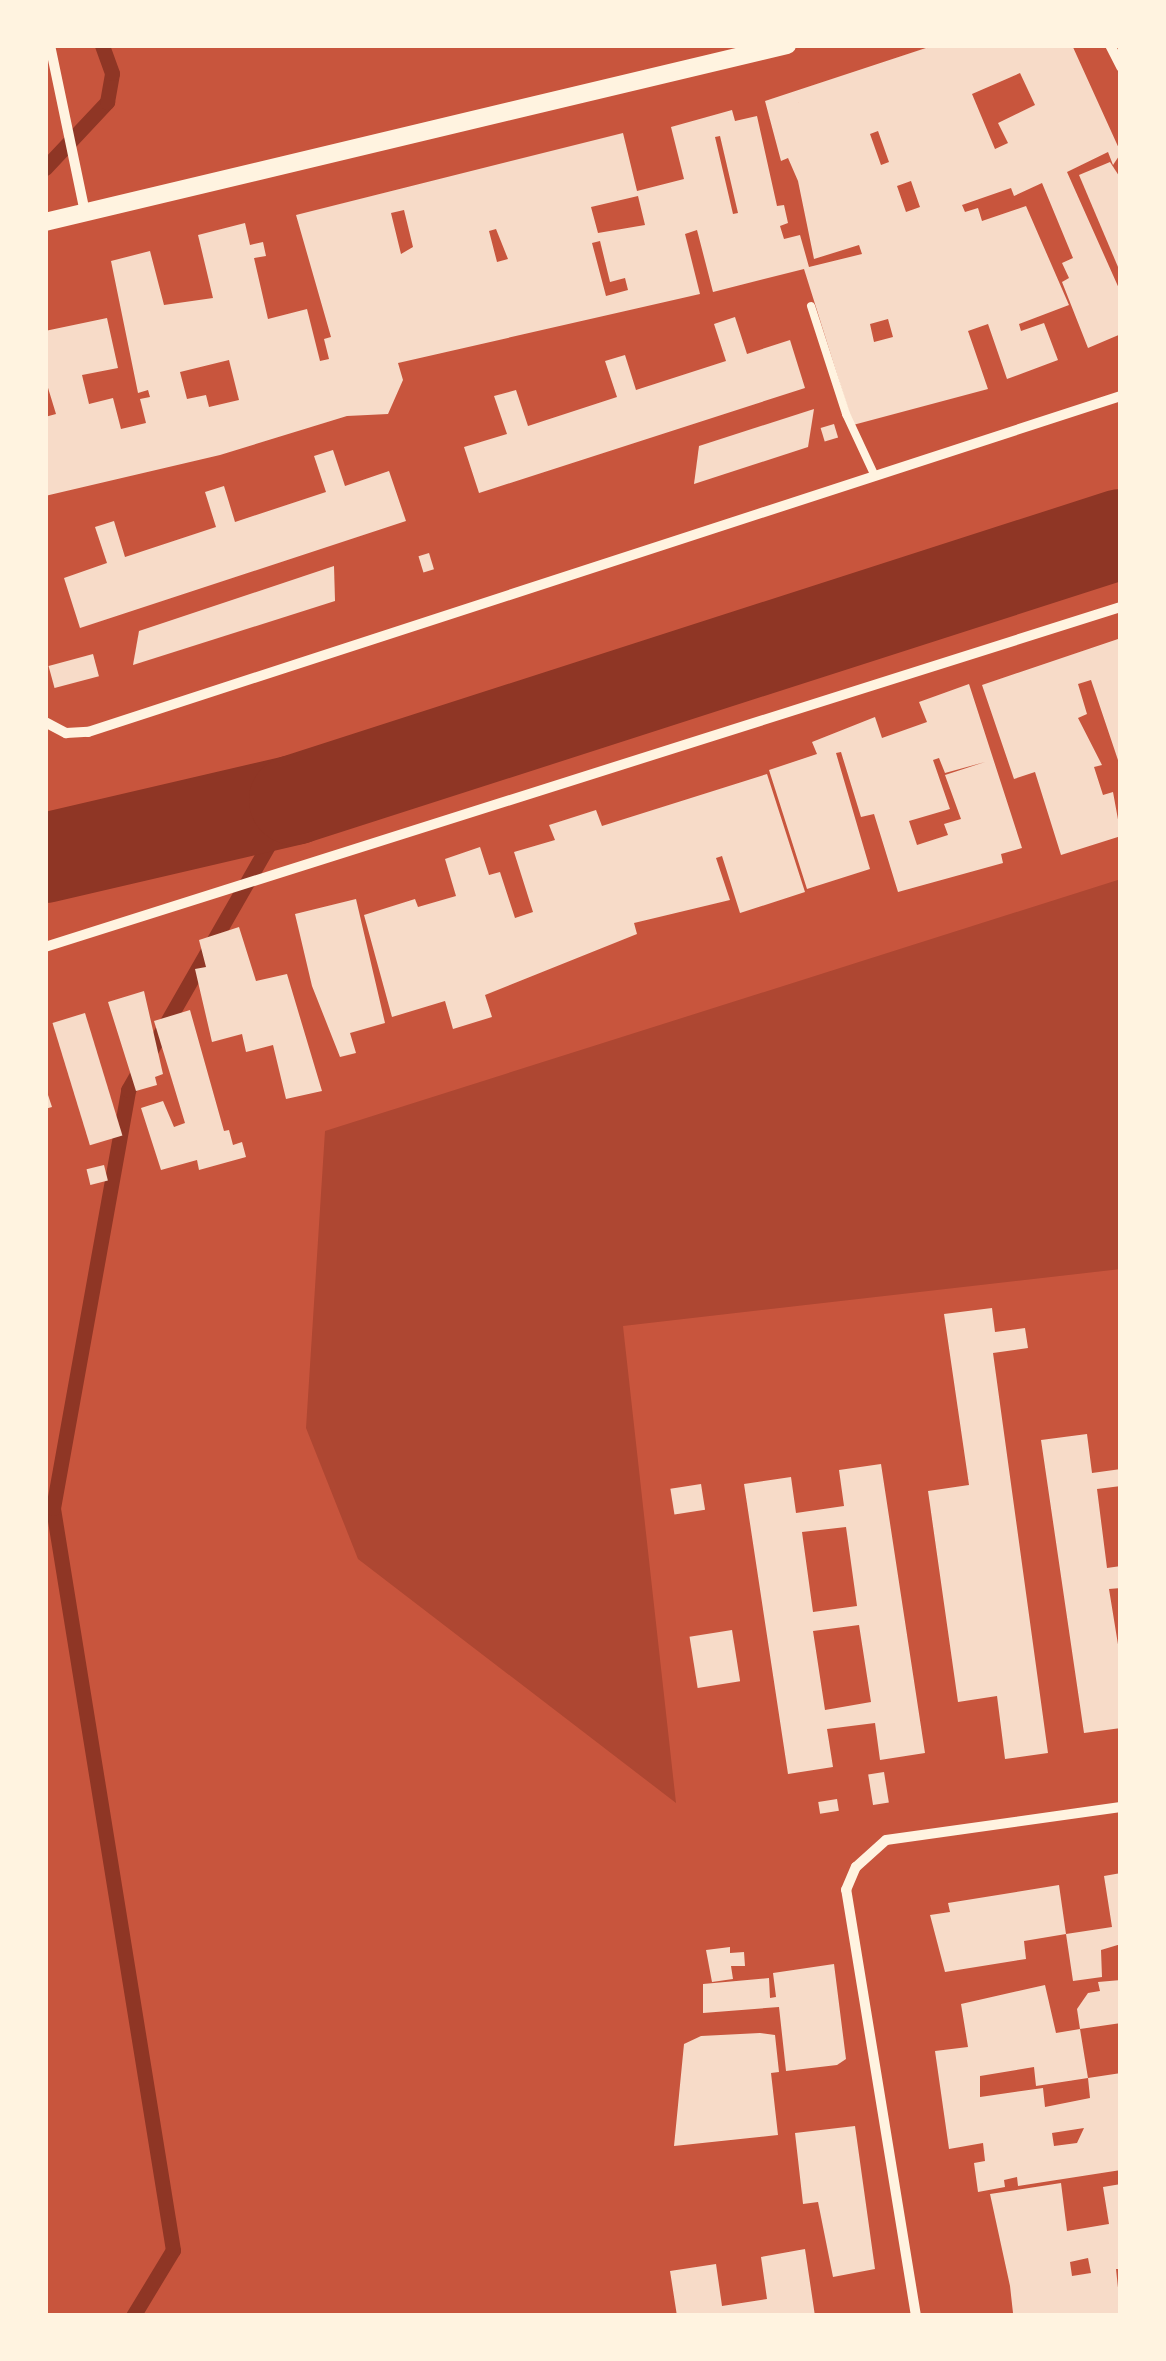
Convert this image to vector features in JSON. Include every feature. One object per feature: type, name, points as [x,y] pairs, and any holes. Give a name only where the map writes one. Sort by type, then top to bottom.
[{"type":"street","points":[[50,45],[84,212]]},
{"type":"street","points":[[45,222],[787,45]]},
{"type":"street","points":[[1110,45],[1121,67]]},
{"type":"street","points":[[48,724],[88,732],[873,472],[1119,395]]},
{"type":"street","points":[[45,946],[1121,607]]},
{"type":"street","points":[[916,2316],[846,1890],[856,1867],[886,1840],[1121,1807]]},
{"type":"lane","points":[[811,306],[873,472]]},
{"type":"shaded area","points":[[1121,879],[1121,1269],[623,1326],[676,1803],[358,1559],[306,1428],[325,1131]]},
{"type":"building","points":[[935,45],[1072,45],[1121,153],[1113,165],[1108,152],[1067,172],[1121,293],[1121,334],[1088,348],[1062,282],[1069,278],[1062,263],[1073,258],[1042,183],[1014,196],[1011,188],[962,205],[965,212],[978,208],[982,221],[1026,206],[1069,305],[1019,324],[1021,331],[1044,323],[1058,360],[1007,379],[988,324],[968,331],[988,389],[853,425],[804,269],[713,292],[697,230],[685,234],[700,294],[398,363],[403,380],[388,414],[347,416],[220,455],[45,496],[45,417],[56,414],[45,378],[45,331],[107,318],[118,368],[82,375],[89,404],[113,398],[121,429],[146,423],[140,399],[150,397],[148,390],[138,393],[111,261],[150,251],[164,305],[213,298],[198,235],[245,223],[250,245],[263,242],[266,256],[254,258],[268,319],[307,309],[320,361],[329,359],[324,339],[331,337],[296,215],[623,133],[637,191],[684,179],[671,127],[732,110],[735,121],[757,116],[777,206],[784,205],[788,223],[780,226],[784,239],[800,235],[809,267],[862,254],[859,245],[814,259],[798,181],[788,158],[781,161],[765,101]],"holes":[[[1020,73],[1035,105],[998,123],[1008,143],[995,149],[972,94]],[[878,131],[889,162],[881,165],[870,134]],[[720,136],[738,213],[733,214],[715,137]],[[911,181],[920,207],[906,212],[897,186]],[[638,196],[645,225],[598,233],[591,207]],[[404,210],[413,247],[401,254],[391,213]],[[496,229],[508,259],[497,262],[489,231]],[[600,241],[610,282],[625,278],[628,290],[606,296],[592,243]],[[888,319],[893,337],[874,342],[870,324]],[[229,360],[239,400],[209,407],[206,395],[187,399],[180,372]]]},
{"type":"building","points":[[1110,162],[1121,179],[1121,274],[1079,175]]},
{"type":"building","points":[[735,317],[747,354],[790,340],[805,388],[479,493],[464,447],[507,434],[494,396],[516,390],[528,426],[617,397],[605,361],[625,355],[636,390],[726,361],[714,324]]},
{"type":"building","points":[[814,409],[808,447],[694,484],[699,446]]},
{"type":"building","points":[[834,424],[838,437],[825,441],[821,428]]},
{"type":"building","points":[[333,450],[345,486],[389,471],[406,521],[80,628],[64,578],[107,563],[95,527],[114,521],[125,557],[216,527],[205,492],[224,486],[235,522],[326,492],[314,456]]},
{"type":"building","points":[[429,553],[434,569],[423,572],[418,556]]},
{"type":"building","points":[[334,566],[335,601],[133,665],[139,631]]},
{"type":"building","points":[[1121,638],[1121,769],[1091,680],[1078,684],[1087,714],[1078,718],[1102,765],[1094,767],[1103,795],[1113,792],[1121,836],[1061,855],[1035,772],[1014,779],[982,685]]},
{"type":"building","points":[[93,654],[99,676],[55,688],[49,666]]},
{"type":"building","points":[[969,684],[1022,848],[1001,854],[1003,863],[898,892],[874,814],[861,817],[841,752],[836,753],[870,869],[807,889],[769,770],[817,754],[812,742],[875,717],[882,738],[927,722],[919,702]],"holes":[[[939,758],[945,773],[985,762],[945,775],[961,819],[944,824],[948,835],[917,845],[909,821],[950,809],[933,760]]]},
{"type":"building","points":[[767,774],[805,892],[740,913],[722,856],[716,858],[730,900],[634,923],[637,934],[485,995],[492,1017],[453,1029],[445,1001],[392,1017],[364,915],[415,899],[418,907],[456,896],[445,859],[480,847],[489,875],[500,872],[515,918],[533,912],[514,852],[555,840],[549,825],[596,810],[602,826]]},
{"type":"building","points":[[356,899],[385,1023],[350,1033],[356,1053],[340,1057],[312,986],[295,914]]},
{"type":"building","points":[[239,927],[256,981],[287,974],[322,1091],[286,1099],[273,1045],[246,1052],[242,1034],[212,1042],[195,969],[206,967],[199,940]]},
{"type":"building","points":[[144,991],[163,1074],[155,1077],[157,1085],[136,1091],[108,1002]]},
{"type":"building","points":[[190,1010],[224,1131],[229,1130],[233,1145],[242,1142],[246,1157],[199,1170],[197,1160],[161,1170],[141,1108],[163,1101],[174,1127],[185,1123],[154,1021]]},
{"type":"building","points":[[85,1013],[122,1135],[90,1145],[52,1023]]},
{"type":"building","points":[[45,1086],[52,1107],[45,1109]]},
{"type":"building","points":[[104,1165],[108,1181],[90,1185],[87,1169]]},
{"type":"building","points":[[992,1308],[995,1332],[1025,1328],[1028,1348],[993,1353],[1048,1753],[1005,1759],[997,1696],[958,1702],[928,1491],[969,1485],[944,1314]]},
{"type":"building","points":[[1087,1434],[1092,1473],[1121,1469],[1121,1486],[1097,1489],[1107,1568],[1121,1566],[1121,1588],[1109,1589],[1121,1663],[1121,1728],[1084,1733],[1041,1440]]},
{"type":"building","points":[[881,1464],[925,1753],[880,1760],[875,1723],[827,1729],[833,1767],[788,1774],[744,1484],[791,1477],[796,1513],[844,1506],[839,1470]],"holes":[[[846,1527],[857,1606],[813,1612],[802,1532]],[[859,1625],[871,1702],[825,1710],[813,1631]]]},
{"type":"building","points":[[701,1484],[705,1510],[674,1515],[670,1489]]},
{"type":"building","points":[[732,1630],[740,1681],[698,1688],[690,1637]]},
{"type":"building","points":[[884,1772],[889,1803],[873,1805],[868,1775]]},
{"type":"building","points":[[837,1799],[839,1811],[820,1814],[818,1802]]},
{"type":"building","points":[[1121,1873],[1121,1944],[1101,1950],[1102,1977],[1073,1981],[1066,1934],[1112,1927],[1104,1876]]},
{"type":"building","points":[[1059,1885],[1066,1934],[1024,1941],[1026,1959],[945,1972],[930,1915],[950,1912],[948,1903]]},
{"type":"building","points":[[730,1947],[730,1953],[744,1952],[745,1966],[731,1966],[733,1979],[712,1982],[706,1950]]},
{"type":"building","points":[[834,1964],[846,2059],[837,2065],[786,2071],[779,2007],[703,2013],[703,1984],[769,1978],[770,1998],[776,1997],[773,1973]]},
{"type":"building","points":[[1121,1980],[1121,2023],[1080,2029],[1077,2009],[1088,1993],[1100,1991],[1098,1982]]},
{"type":"building","points":[[1045,1985],[1056,2033],[1080,2029],[1088,2078],[1121,2073],[1121,2170],[1018,2186],[1017,2177],[1004,2180],[1005,2187],[978,2192],[974,2163],[985,2161],[983,2143],[949,2149],[935,2051],[968,2047],[961,2004]],"holes":[[[1034,2067],[1036,2086],[1088,2078],[1090,2098],[1045,2107],[1043,2088],[980,2097],[980,2076]],[[1084,2128],[1077,2143],[1054,2146],[1052,2133]]]},
{"type":"building","points":[[775,2035],[779,2072],[771,2073],[778,2135],[674,2146],[684,2044],[701,2036]]},
{"type":"building","points":[[855,2126],[875,2269],[833,2277],[818,2202],[803,2204],[795,2133]]},
{"type":"building","points":[[1061,2183],[1067,2231],[1109,2224],[1103,2187],[1121,2184],[1121,2269],[1116,2269],[1121,2316],[1005,2316],[1013,2313],[1010,2286],[990,2194]],"holes":[[[1088,2258],[1091,2273],[1072,2276],[1070,2262]]]},
{"type":"building","points":[[805,2249],[815,2316],[677,2316],[670,2271],[716,2264],[722,2306],[767,2299],[761,2257]]},
{"type":"waterway","points":[[45,168],[107,102],[112,73],[102,45]]},
{"type":"waterway","points":[[45,858],[294,800],[1121,534]]},
{"type":"waterway","points":[[133,2316],[173,2250],[53,1508],[128,1090],[294,800]]}]
